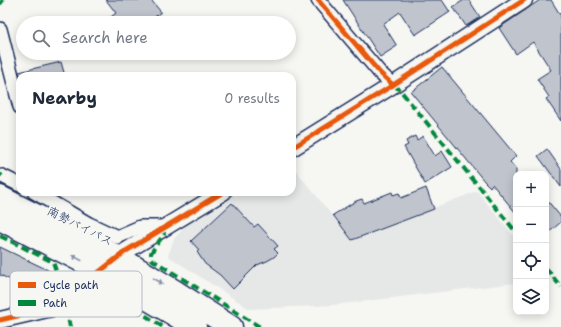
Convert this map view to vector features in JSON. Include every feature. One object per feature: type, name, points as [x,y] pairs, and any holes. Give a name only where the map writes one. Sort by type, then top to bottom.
[{"type":"highway","name":"南勢バイパス","points":[[1,187],[141,271]]},
{"type":"highway","points":[[0,219],[101,271]]},
{"type":"highway","name":"南勢バイパス","points":[[142,271],[230,327]]},
{"type":"highway","points":[[142,295],[196,327]]},
{"type":"street","points":[[318,0],[380,73],[393,85]]},
{"type":"street","points":[[296,146],[524,0]]},
{"type":"street","points":[[0,29],[16,91]]},
{"type":"street","points":[[1,187],[16,185]]},
{"type":"street","points":[[43,196],[89,224],[117,237],[140,228],[163,227]]},
{"type":"street","points":[[101,271],[118,257],[163,227],[216,196]]},
{"type":"street","points":[[0,320],[12,317]]},
{"type":"shaded area","points":[[296,171],[352,240],[477,191],[513,235],[513,283],[333,305],[250,309],[168,256],[174,239],[187,224],[231,196],[296,196]]},
{"type":"building","points":[[106,0],[151,0],[161,12],[156,16],[112,16],[116,13]]},
{"type":"building","points":[[343,0],[442,0],[450,12],[415,35],[400,12],[383,24],[397,46],[380,57]]},
{"type":"building","points":[[464,0],[469,0],[480,17],[466,26],[453,7]]},
{"type":"building","points":[[540,0],[551,0],[561,16],[561,121],[546,99],[549,97],[537,79],[551,70],[533,42],[516,54],[499,28]]},
{"type":"building","points":[[61,62],[64,72],[19,72]]},
{"type":"building","points":[[442,67],[516,156],[510,162],[516,169],[516,171],[513,171],[513,209],[492,184],[490,187],[485,182],[411,92]]},
{"type":"building","points":[[415,136],[417,140],[423,136],[435,156],[442,151],[452,167],[425,184],[404,147],[408,145],[406,141]]},
{"type":"building","points":[[547,149],[561,169],[561,187],[538,156]]},
{"type":"building","points":[[426,188],[434,209],[352,240],[333,215],[362,199],[364,203],[392,192],[393,195],[399,193],[401,198]]},
{"type":"building","points":[[232,203],[254,227],[258,224],[278,246],[274,249],[278,253],[274,257],[257,265],[233,289],[220,275],[205,264],[197,252],[199,250],[191,241]]},
{"type":"building","points":[[549,203],[561,217],[561,222],[549,232]]},
{"type":"building","points":[[0,247],[48,271],[10,271],[10,280],[0,275]]},
{"type":"marked path","points":[[0,4],[3,0]]},
{"type":"marked path","points":[[393,85],[400,90],[513,228]]},
{"type":"marked path","points":[[163,227],[164,234],[151,253],[151,259],[260,327]]},
{"type":"marked path","points":[[0,236],[53,262],[56,271]]},
{"type":"marked path","points":[[549,272],[561,287]]},
{"type":"marked path","points":[[142,313],[163,327]]},
{"type":"marked path","points":[[68,317],[70,327]]},
{"type":"cycle path","points":[[318,0],[380,73],[393,85]]},
{"type":"cycle path","points":[[296,146],[524,0]]},
{"type":"cycle path","points":[[100,271],[126,251],[216,196]]},
{"type":"cycle path","points":[[0,320],[13,317]]}]
